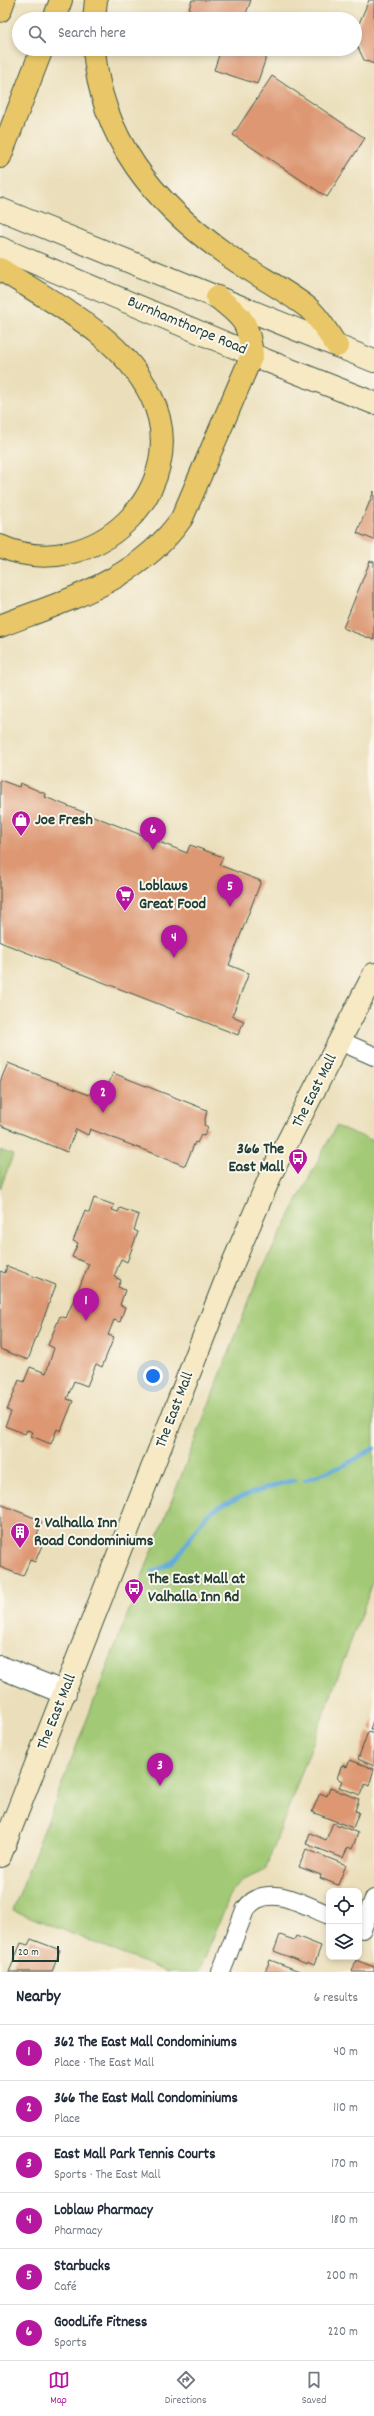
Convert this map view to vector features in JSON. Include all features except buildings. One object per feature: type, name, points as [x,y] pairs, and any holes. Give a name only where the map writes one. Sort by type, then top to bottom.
[{"type":"highway","points":[[0,11],[4,0]]},
{"type":"highway","points":[[57,12],[61,0]]},
{"type":"highway","points":[[95,12],[96,0]]},
{"type":"highway","points":[[0,157],[39,56]]},
{"type":"highway","points":[[95,56],[97,73],[112,128],[124,150],[155,190],[196,231],[224,253],[308,308],[337,346]]},
{"type":"highway","points":[[0,269],[59,305],[106,342],[125,360],[151,396],[158,416],[163,441],[161,456],[152,486],[138,508],[117,532],[84,550],[63,555],[26,554],[0,546]]},
{"type":"highway","points":[[0,626],[118,578],[140,563],[170,536],[188,506],[252,354],[249,331],[239,315],[217,297]]},
{"type":"main road","points":[[0,209],[374,361]]},
{"type":"main road","name":"Burnhamthorpe Road","points":[[0,248],[252,354],[374,403]]},
{"type":"main road","name":"The East Mall","points":[[0,1856],[227,1277],[273,1170],[374,974]]},
{"type":"street","points":[[340,1041],[374,1056]]},
{"type":"street","points":[[0,1667],[65,1693]]},
{"type":"street","points":[[221,1972],[245,1910],[255,1900],[266,1896],[278,1896],[326,1914]]},
{"type":"street","points":[[365,1930],[374,1899]]},
{"type":"green space","points":[[336,1126],[374,1141],[374,1580],[265,1870],[242,1881],[231,1893],[199,1972],[167,1972],[13,1910],[259,1275]]},
{"type":"green space","points":[[0,1150],[13,1155],[0,1189]]},
{"type":"waterway","points":[[305,1480],[345,1465],[374,1448]]},
{"type":"waterway","points":[[152,1571],[171,1562],[184,1548],[200,1523],[214,1510],[248,1494],[295,1480]]},
{"type":"place","name":"Joe Fresh","points":[[21,837]]},
{"type":"place","name":"GoodLife Fitness","points":[[153,850]]},
{"type":"place","name":"Starbucks","points":[[230,907]]},
{"type":"place","name":"Loblaws Great Food","points":[[125,912]]},
{"type":"place","name":"Loblaw Pharmacy","points":[[174,958]]},
{"type":"place","name":"366 The East Mall Condominiums","points":[[103,1113]]},
{"type":"place","name":"366 The East Mall","points":[[298,1175]]},
{"type":"place","name":"362 The East Mall Condominiums","points":[[86,1321]]},
{"type":"place","name":"2 Valhalla Inn Road Condominiums","points":[[20,1549]]},
{"type":"place","name":"The East Mall at Valhalla Inn Rd","points":[[134,1605]]},
{"type":"place","name":"East Mall Park Tennis Courts","points":[[160,1786]]}]
